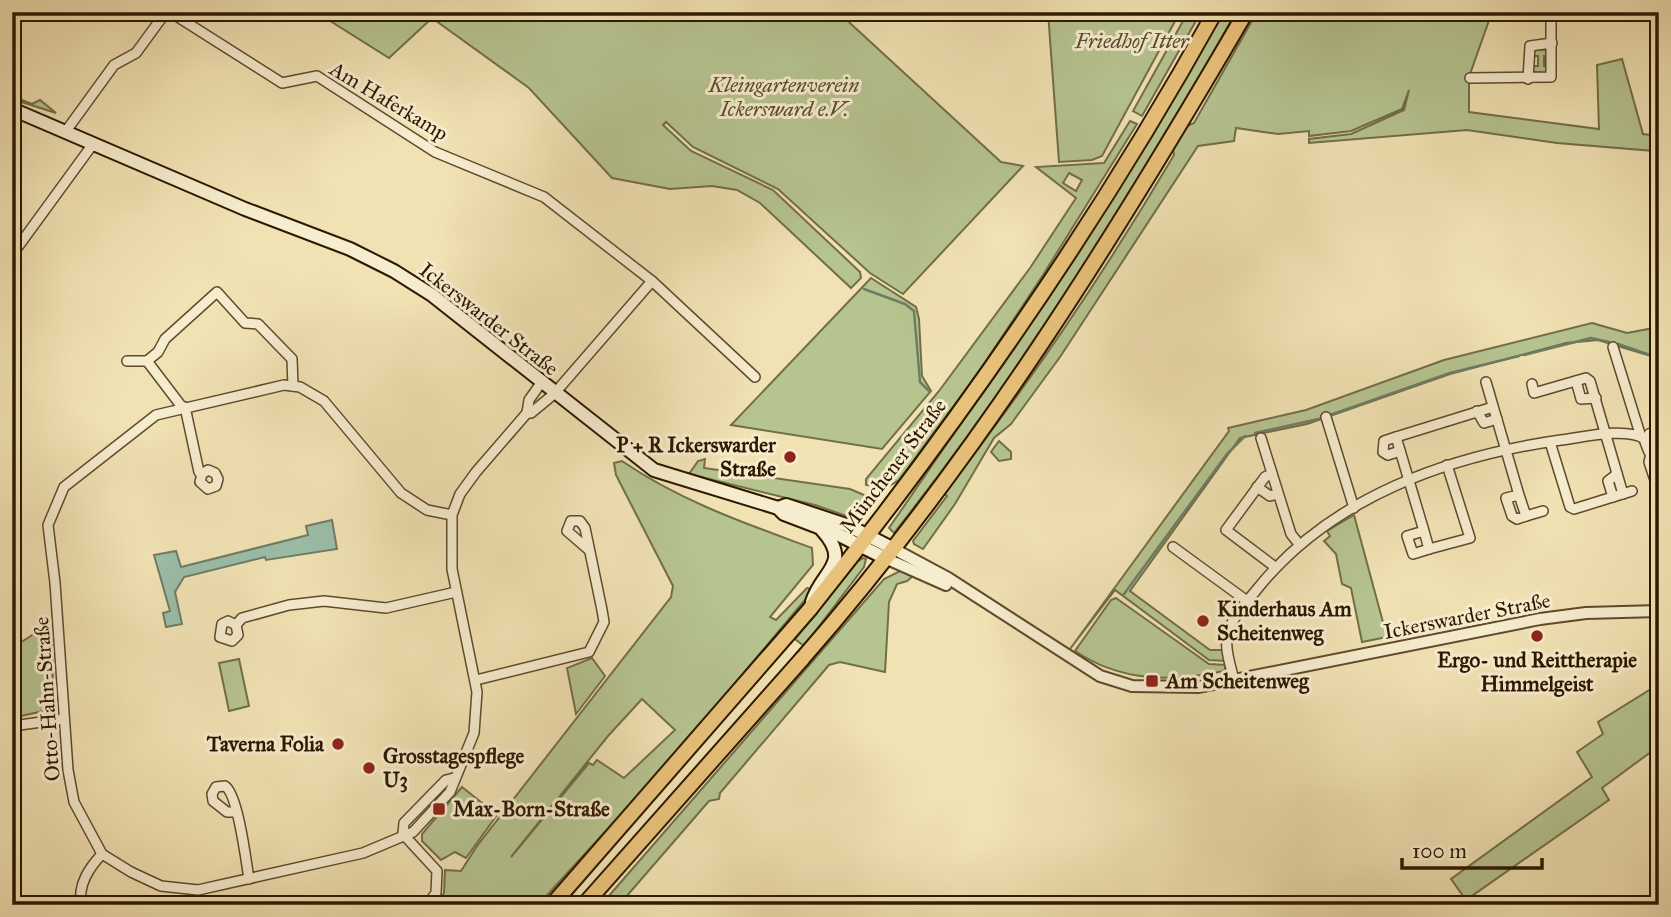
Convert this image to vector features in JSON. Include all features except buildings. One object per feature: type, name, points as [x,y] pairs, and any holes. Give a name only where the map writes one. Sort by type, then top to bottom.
[{"type":"main road","name":"Münchener Straße","points":[[552,905],[810,609],[928,458],[1052,281],[1149,128],[1215,12]]},
{"type":"main road","points":[[584,905],[802,659],[888,553],[1062,310],[1246,12]]},
{"type":"main road","name":"Ickerswarder Straße","points":[[12,109],[245,209],[350,248],[394,271],[432,295],[554,394],[654,470],[778,508],[784,514],[820,528],[865,541]]},
{"type":"main road","name":"Ickerswarder Straße","points":[[778,508],[786,505],[888,553]]},
{"type":"main road","points":[[810,609],[814,595],[836,560],[833,545],[820,528]]},
{"type":"street","name":"Am Haferkamp","points":[[65,131],[114,65],[136,53],[163,16],[170,12],[282,83],[317,76],[435,152],[544,197],[652,281],[755,377]]},
{"type":"street","points":[[1470,78],[1551,77],[1551,12]]},
{"type":"street","points":[[1528,79],[1530,46],[1552,43]]},
{"type":"street","points":[[12,255],[93,144]]},
{"type":"street","points":[[402,834],[404,823],[446,779],[454,778],[474,733],[476,680],[456,592],[451,547],[452,515],[460,494],[527,413],[554,394],[652,281]]},
{"type":"street","points":[[127,361],[147,361],[158,352],[165,339],[217,292],[245,323],[258,324],[292,359],[293,386],[324,401],[401,493],[427,510],[452,515]]},
{"type":"street","points":[[1613,347],[1646,446],[1655,455],[1649,462],[1655,487]]},
{"type":"street","points":[[147,361],[184,407],[199,472],[202,474]]},
{"type":"street","points":[[1532,384],[1535,393],[1576,381],[1590,381],[1617,474],[1628,492],[1574,509],[1570,507],[1550,442]]},
{"type":"street","points":[[1576,381],[1581,399],[1596,398]]},
{"type":"street","points":[[1486,382],[1526,516],[1543,511]]},
{"type":"street","points":[[527,413],[528,400],[541,383]]},
{"type":"street","name":"Otto-Hahn-Straße","points":[[102,854],[74,802],[64,719],[55,583],[47,541],[53,506],[64,487],[156,415],[284,385],[293,386]]},
{"type":"street","points":[[1400,451],[1388,455],[1381,444],[1493,407]]},
{"type":"street","points":[[1477,411],[1484,423],[1497,419]]},
{"type":"street","points":[[1326,417],[1354,508]]},
{"type":"street","points":[[1234,680],[1227,635],[1247,601],[1275,567],[1299,544],[1330,521],[1408,480],[1447,465],[1550,442],[1605,435],[1643,438],[1659,430]]},
{"type":"street","points":[[1396,437],[1429,549]]},
{"type":"street","points":[[1261,438],[1291,534],[1299,544]]},
{"type":"street","points":[[1424,531],[1407,536],[1413,554],[1470,538],[1447,465]]},
{"type":"street","points":[[1272,474],[1265,477],[1226,530],[1275,567]]},
{"type":"street","points":[[1613,497],[1608,481],[1617,474]]},
{"type":"street","points":[[1257,487],[1270,496],[1278,494]]},
{"type":"street","points":[[1172,547],[1247,601]]},
{"type":"street","points":[[476,680],[589,652],[604,622],[589,550]]},
{"type":"street","name":"Ickerswarder Straße","points":[[888,553],[948,578],[1081,666],[1113,681],[1188,689],[1323,662],[1348,660],[1540,619],[1586,613],[1659,611]]},
{"type":"street","points":[[236,625],[242,618],[300,603],[333,602],[386,608],[456,592]]},
{"type":"street","points":[[12,726],[64,719]]},
{"type":"street","points":[[236,812],[249,880]]},
{"type":"street","points":[[81,905],[82,886],[89,868],[102,854],[131,872],[171,888],[198,890],[363,853],[402,834]]},
{"type":"street","points":[[402,834],[437,872],[436,893],[427,905]]},
{"type":"green space","name":"Kleingartenverein Ickersward e.V.","points":[[316,12],[838,12],[1001,162],[1023,166],[903,294],[870,273],[778,189],[693,147],[666,122],[663,125],[691,151],[773,190],[860,272],[861,278],[851,288],[760,203],[737,190],[712,186],[670,189],[612,178],[529,88],[432,18],[389,58]]},
{"type":"green space","name":"Friedhof Itter","points":[[1048,12],[1180,12],[1102,156],[1092,160],[1059,162]]},
{"type":"green space","points":[[1188,12],[1201,12],[1142,116],[1133,111]]},
{"type":"green space","points":[[1222,12],[1236,12],[1158,147],[1076,279],[988,408],[894,533],[889,528],[1071,263],[1146,144]]},
{"type":"green space","points":[[1257,12],[1492,12],[1469,77],[1469,112],[1599,129],[1597,65],[1622,59],[1643,134],[1659,136],[1659,171],[1654,151],[1557,143],[1467,130],[1309,143],[1309,139],[1351,134],[1404,110],[1409,90],[1402,109],[1351,131],[1309,136],[1309,131],[1278,134],[1236,128],[1234,141],[1198,146],[1060,357],[1011,424],[994,438],[955,504],[923,549],[914,544],[913,541],[947,496],[944,493],[1006,412],[1121,242],[1174,155],[1173,149],[1185,127],[1194,123]]},
{"type":"green space","points":[[1535,49],[1548,50],[1549,56],[1544,56],[1544,66],[1550,66],[1548,74],[1533,72],[1532,66],[1538,66],[1538,56],[1532,56]]},
{"type":"green space","points":[[12,96],[32,104],[40,100],[56,113],[12,99]]},
{"type":"green space","points":[[1130,121],[1137,124],[978,373],[899,480],[886,488],[866,485],[866,479],[939,391],[1030,268],[1076,198],[1036,167],[1104,163]],"holes":[[[1069,173],[1082,180],[1076,191],[1063,183]]]},
{"type":"green space","points":[[871,278],[916,307],[922,376],[931,391],[882,449],[731,425]]},
{"type":"green space","points":[[1592,323],[1627,333],[1659,327],[1659,356],[1654,357],[1598,340],[1566,343],[1450,374],[1307,424],[1240,438],[1130,591],[1210,650],[1223,650],[1225,661],[1209,660],[1115,590],[1070,649],[1229,431],[1228,428],[1306,410],[1444,360]]},
{"type":"green space","points":[[999,441],[1011,452],[1011,459],[999,461],[991,452]]},
{"type":"green space","points":[[705,459],[704,468],[850,489],[864,495],[867,511],[861,518],[855,519],[815,505],[689,474],[698,461]]},
{"type":"green space","points":[[622,461],[690,500],[812,548],[813,565],[770,617],[776,620],[807,588],[814,589],[668,763],[538,905],[435,905],[444,893],[445,870],[461,871],[477,846],[671,597],[673,586],[616,475],[614,463]],"holes":[[[642,699],[675,730],[624,778],[597,760],[593,765],[589,763],[511,857],[608,736]]]},
{"type":"green space","points":[[1354,515],[1387,637],[1362,642],[1351,588],[1342,584],[1336,554],[1324,541],[1330,536],[1327,531]]},
{"type":"green space","points":[[863,558],[866,559],[864,567],[804,646],[795,639]]},
{"type":"green space","points":[[902,570],[914,575],[897,584],[889,602],[885,672],[840,662],[829,665],[720,793],[719,799],[709,801],[619,905],[601,905],[884,579]]},
{"type":"green space","points":[[1116,598],[1209,664],[1226,665],[1224,671],[1185,677],[1147,677],[1110,669],[1075,651],[1111,600]]},
{"type":"green space","points":[[48,625],[52,635],[53,704],[48,710],[12,718],[12,648]]},
{"type":"green space","points":[[592,658],[605,676],[576,714],[567,668]]},
{"type":"green space","points":[[239,659],[249,706],[229,711],[219,663]]},
{"type":"green space","points":[[1651,689],[1659,697],[1659,746],[1602,788],[1609,800],[1466,900],[1451,879],[1592,777],[1577,752],[1603,734],[1598,722]]},
{"type":"green space","points":[[462,787],[497,815],[466,858],[455,852],[441,860],[422,841],[422,834]]},
{"type":"shaded area","points":[[332,520],[337,549],[266,560],[265,557],[184,577],[175,592],[182,624],[166,627],[163,613],[170,611],[154,555],[176,551],[181,567],[308,535],[306,526]]},
{"type":"waterway","points":[[864,289],[905,304],[914,311],[920,382],[930,392]]},
{"type":"waterway","points":[[1524,355],[1591,338],[1609,342]]},
{"type":"waterway","points":[[1618,344],[1656,357]]},
{"type":"waterway","points":[[1330,415],[1450,373],[1519,356]]},
{"type":"waterway","points":[[1255,433],[1323,418]]},
{"type":"waterway","points":[[1124,594],[1227,454],[1245,436]]},
{"type":"place","name":"P + R Ickerswarder Straße","points":[[790,457]]},
{"type":"place","name":"Kinderhaus Am Scheitenweg","points":[[1203,621]]},
{"type":"place","name":"Ergo- und Reittherapie Himmelgeist","points":[[1537,636]]},
{"type":"place","name":"Am Scheitenweg","points":[[1152,681]]},
{"type":"place","name":"Taverna Folia","points":[[338,744]]},
{"type":"place","name":"Grosstagespflege U3","points":[[369,768]]},
{"type":"place","name":"Max-Born-Straße","points":[[439,809]]}]
